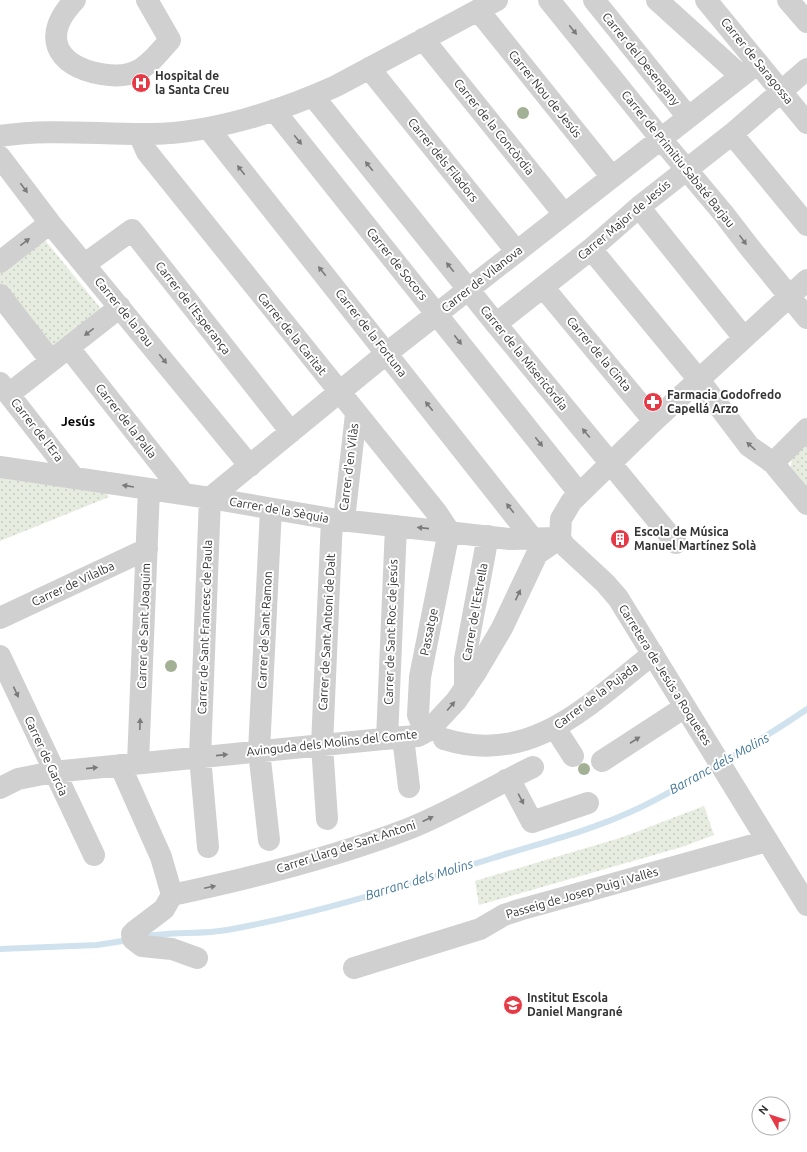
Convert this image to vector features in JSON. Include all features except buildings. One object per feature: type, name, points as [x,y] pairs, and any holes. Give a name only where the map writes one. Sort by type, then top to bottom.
[{"type":"street","points":[[75,0],[62,16],[57,26],[56,37],[62,54],[77,68],[88,72],[115,76],[127,75],[137,71],[151,61],[170,40],[147,0]]},
{"type":"street","points":[[0,136],[55,131],[145,134],[208,128],[274,110],[313,96],[497,0]]},
{"type":"street","name":"Carrer de Primitiu Sabaté Barjau","points":[[549,0],[661,139],[724,213],[788,297],[807,318]]},
{"type":"street","name":"Carrer del Desengany","points":[[594,0],[688,117]]},
{"type":"street","points":[[657,0],[750,69]]},
{"type":"street","name":"Carrer de Saragossa","points":[[706,0],[750,69],[781,91],[807,123]]},
{"type":"street","points":[[788,0],[807,22]]},
{"type":"street","name":"Carrer Nou de Jesús","points":[[478,10],[612,177]]},
{"type":"street","name":"Carrer de la Concòrdia","points":[[423,39],[564,214]]},
{"type":"street","name":"Carrer dels Filadors","points":[[369,68],[517,252]]},
{"type":"street","name":"Carrer de Vilanova","points":[[210,498],[387,353],[750,69]]},
{"type":"street","name":"Carrer Major de Jesús","points":[[496,324],[591,249],[639,207],[732,134],[807,69]]},
{"type":"street","name":"Carrer de la Misericòrdia","points":[[313,96],[468,290],[676,543]]},
{"type":"street","name":"Carrer de Socors","points":[[274,110],[579,493]]},
{"type":"street","name":"Carrer de la Fortuna","points":[[208,128],[533,539]]},
{"type":"street","name":"Carrer de la Caritat","points":[[145,134],[147,152],[339,393],[437,513],[449,531]]},
{"type":"street","points":[[732,134],[807,224]]},
{"type":"street","name":"Carrer de la Pau","points":[[0,156],[50,223],[250,466]]},
{"type":"street","points":[[639,207],[744,338]]},
{"type":"street","points":[[0,262],[50,223]]},
{"type":"street","name":"Carrer de l'Esperança","points":[[85,264],[132,230],[291,432]]},
{"type":"street","points":[[591,249],[699,380],[749,446],[773,462],[807,504]]},
{"type":"street","points":[[560,538],[561,519],[564,511],[579,493],[654,421],[807,280]]},
{"type":"street","name":"Carrer de la Cinta","points":[[543,287],[654,421]]},
{"type":"street","points":[[0,295],[51,361]]},
{"type":"street","points":[[5,396],[120,308]]},
{"type":"street","name":"Carrer de la Palla","points":[[69,348],[184,494]]},
{"type":"street","name":"Carrer de l'Era","points":[[5,396],[74,478]]},
{"type":"street","name":"Carrer d'en Vilàs","points":[[338,520],[356,414]]},
{"type":"street","points":[[773,462],[807,429]]},
{"type":"street","name":"Carrer de la Sèquia","points":[[0,467],[210,498],[338,520],[449,531],[510,539],[560,538]]},
{"type":"street","name":"Carrer de Sant Joaquim","points":[[129,764],[147,550],[149,489]]},
{"type":"street","name":"Carrer de Sant Francesc de Paula","points":[[208,847],[200,757],[210,498]]},
{"type":"street","name":"Carrer de Sant Ramon","points":[[269,840],[260,751],[271,509]]},
{"type":"street","name":"Carrer de Sant Antoni de Dalt","points":[[327,819],[322,745],[338,520]]},
{"type":"street","name":"Carrer de Sant Roc de jesús","points":[[396,526],[395,738],[409,787]]},
{"type":"street","name":"Passatge","points":[[436,735],[421,722],[418,715],[420,677],[449,531]]},
{"type":"street","name":"Carrer de l'Estrella","points":[[465,689],[465,659],[488,536]]},
{"type":"street","name":"Carretera de Jesús a Roquetes","points":[[560,538],[564,545],[605,583],[618,598],[807,905]]},
{"type":"street","name":"Avinguda dels Molins del Comte","points":[[0,788],[18,779],[54,772],[436,735],[444,715],[465,689],[502,628],[537,554],[560,538]]},
{"type":"street","name":"Carrer de Vilalba","points":[[0,618],[147,550]]},
{"type":"street","name":"Carrer de la Pujada","points":[[436,735],[473,746],[495,746],[530,739],[556,728],[653,654]]},
{"type":"street","name":"Carrer de Garcia","points":[[0,656],[94,855]]},
{"type":"street","points":[[602,761],[685,707]]},
{"type":"street","points":[[556,728],[573,756]]},
{"type":"street","points":[[129,764],[161,857],[172,895],[164,909],[132,934],[133,939],[142,946],[172,949],[197,958]]},
{"type":"street","name":"Carrer Llarg de Sant Antoni","points":[[172,895],[279,870],[386,837],[443,812],[533,767]]},
{"type":"street","points":[[506,780],[514,788],[532,822],[588,803]]},
{"type":"street","name":"Passeig de Josep Puig i Vallès","points":[[354,968],[480,929],[504,915],[519,910],[768,841]]},
{"type":"shaded area","points":[[44,239],[102,310],[48,352],[0,288],[0,273]]},
{"type":"shaded area","points":[[807,444],[807,495],[790,475],[792,457]]},
{"type":"shaded area","points":[[0,473],[104,489],[109,497],[0,541]]},
{"type":"shaded area","points":[[704,806],[714,835],[682,847],[479,905],[475,881],[623,837]]},
{"type":"waterway","name":"Barranc dels Molins","points":[[142,937],[163,934],[227,930],[294,916],[394,888],[578,832],[612,820],[663,796],[753,744],[807,709]]},
{"type":"waterway","name":"Barranc dels Molins","points":[[0,949],[97,945],[129,940]]},
{"type":"place","name":"Hospital de la Santa Creu","points":[[141,83]]},
{"type":"place","name":"Farmacia Godofredo Capellá Arzo","points":[[653,402]]},
{"type":"place","name":"Escola de Música Manuel Martínez Solà","points":[[620,539]]},
{"type":"place","name":"Institut Escola Daniel Mangrané","points":[[513,1005]]},
{"type":"district","name":"Jesús","points":[[78,421]]}]
